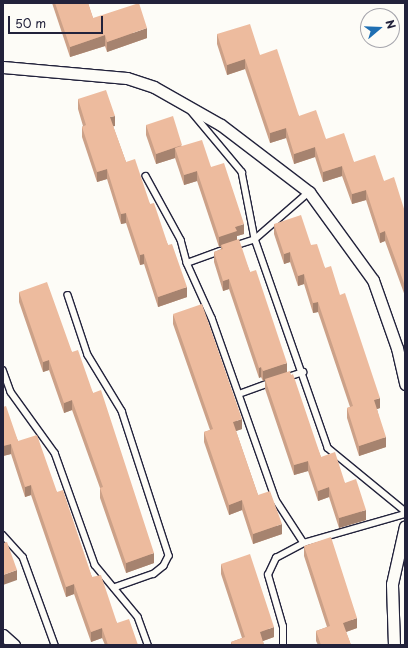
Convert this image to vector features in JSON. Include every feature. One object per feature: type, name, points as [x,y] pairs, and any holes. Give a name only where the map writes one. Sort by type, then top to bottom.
[{"type":"street","points":[[3,66],[127,78],[154,87],[190,110],[221,125],[309,192],[373,280],[397,348],[405,384]]},
{"type":"street","points":[[394,645],[392,584],[405,526]]},
{"type":"street","points":[[3,635],[14,645]]},
{"type":"lane","points":[[190,110],[242,172],[255,239],[303,372],[328,448],[405,511]]},
{"type":"lane","points":[[146,176],[181,240],[187,263],[212,318],[276,500],[304,543]]},
{"type":"lane","points":[[187,263],[255,239],[309,192]]},
{"type":"lane","points":[[68,295],[88,355],[122,411],[169,556],[164,566],[154,574],[114,588]]},
{"type":"lane","points":[[3,370],[11,392],[55,453],[95,565],[138,617],[148,645]]},
{"type":"lane","points":[[239,394],[303,372]]},
{"type":"lane","points":[[283,645],[282,627],[268,575],[276,558],[304,543],[405,514]]},
{"type":"lane","points":[[3,535],[23,557],[55,645]]},
{"type":"building","points":[[55,3],[88,3],[93,18],[139,3],[147,28],[107,42],[105,35],[70,47]]},
{"type":"building","points":[[250,24],[260,55],[277,49],[299,116],[316,110],[326,139],[344,133],[354,162],[375,155],[384,181],[394,177],[405,212],[405,286],[385,231],[380,233],[366,190],[352,194],[342,166],[323,172],[315,147],[294,154],[286,128],[270,133],[245,59],[227,65],[217,34]]},
{"type":"building","points":[[106,90],[115,116],[110,117],[126,162],[135,159],[150,204],[154,203],[168,245],[172,244],[187,287],[158,297],[144,254],[140,255],[126,213],[121,214],[107,169],[97,172],[82,127],[86,125],[78,99]]},
{"type":"building","points":[[173,116],[182,145],[156,154],[146,125]]},
{"type":"building","points":[[202,140],[211,167],[224,163],[244,224],[235,227],[237,231],[219,237],[197,171],[184,175],[175,148]]},
{"type":"building","points":[[301,215],[311,245],[317,244],[325,268],[331,266],[340,295],[345,293],[380,398],[374,400],[386,437],[359,446],[347,408],[353,406],[318,302],[313,303],[304,274],[298,276],[290,252],[284,254],[274,224]]},
{"type":"building","points":[[239,239],[250,272],[256,270],[287,363],[263,371],[261,367],[259,368],[229,279],[223,281],[214,252],[223,249],[221,245]]},
{"type":"building","points":[[47,282],[72,352],[78,350],[93,393],[101,390],[154,553],[126,563],[100,488],[103,487],[72,400],[64,403],[49,360],[43,362],[19,292]]},
{"type":"building","points":[[202,304],[242,419],[233,422],[258,495],[270,491],[282,524],[253,534],[242,500],[229,505],[204,432],[213,429],[173,314]]},
{"type":"building","points":[[290,371],[291,375],[293,374],[321,457],[335,452],[345,483],[356,479],[366,510],[339,518],[329,487],[318,491],[308,461],[294,465],[265,379]]},
{"type":"building","points":[[6,406],[18,441],[37,435],[57,492],[63,490],[92,577],[101,575],[117,623],[129,619],[138,645],[108,645],[102,628],[91,632],[74,584],[66,587],[31,485],[25,487],[11,444],[3,446],[3,407]]},
{"type":"building","points":[[331,537],[357,618],[343,623],[351,645],[321,645],[316,631],[330,626],[304,546]]},
{"type":"building","points":[[7,542],[17,570],[3,575],[3,543]]},
{"type":"building","points":[[250,554],[274,627],[260,632],[264,645],[232,645],[231,642],[245,637],[221,564]]}]
